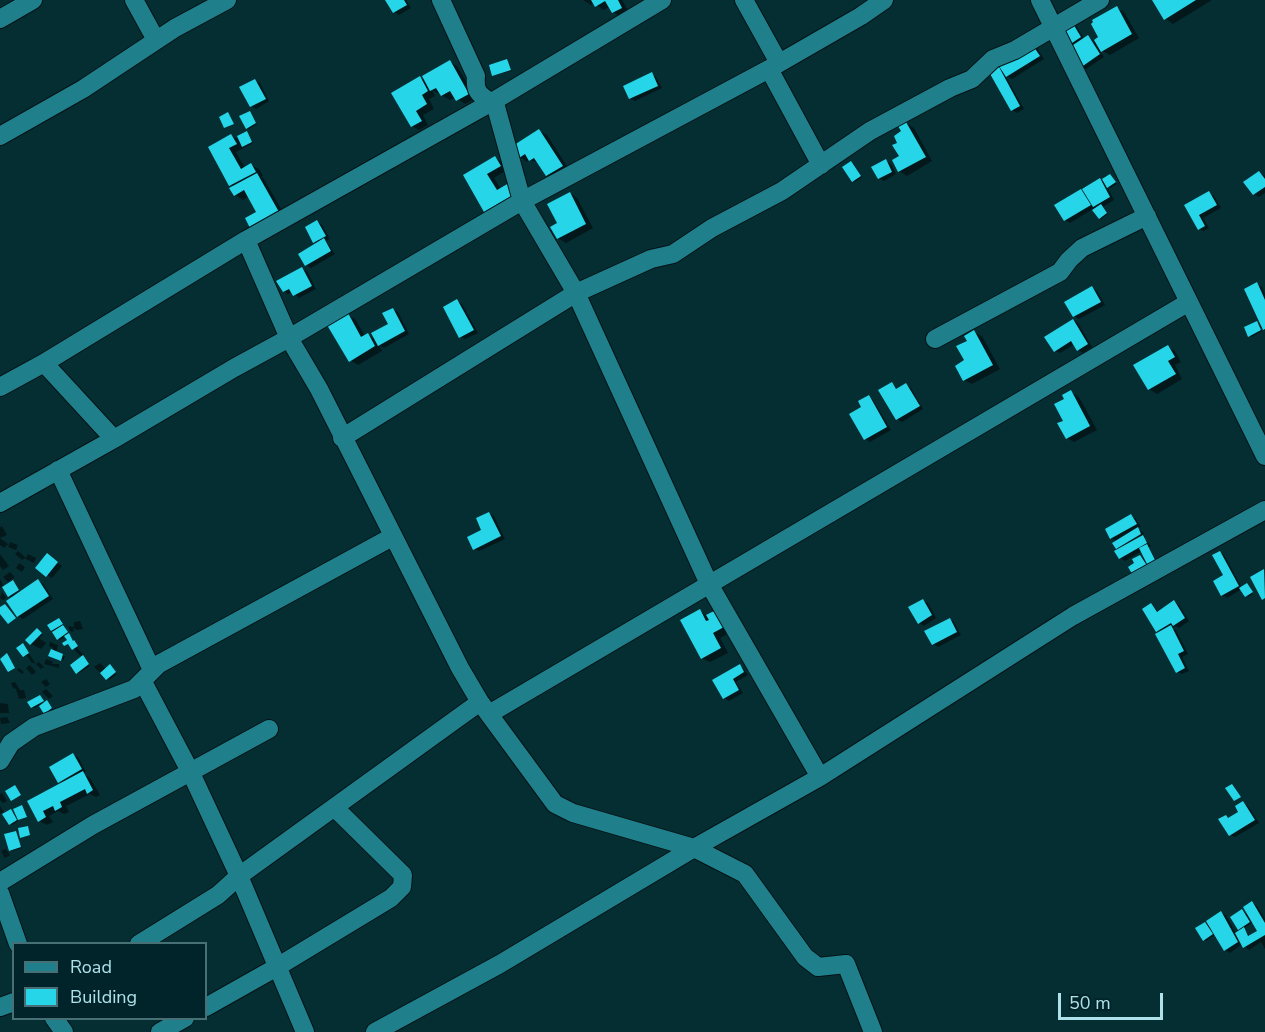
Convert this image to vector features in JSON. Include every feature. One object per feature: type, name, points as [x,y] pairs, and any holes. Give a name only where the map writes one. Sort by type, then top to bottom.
[{"type":"street","points":[[0,20],[33,0]]},
{"type":"street","points":[[134,0],[156,40]]},
{"type":"street","points":[[0,136],[84,89],[175,28],[227,0]]},
{"type":"street","points":[[0,387],[44,363],[246,240],[492,102],[662,0]]},
{"type":"street","points":[[744,0],[821,165]]},
{"type":"street","points":[[0,503],[288,339],[522,201],[774,66],[861,16],[884,0]]},
{"type":"street","points":[[1040,0],[1265,456]]},
{"type":"street","points":[[342,438],[576,293],[651,259],[673,254],[712,228],[782,191],[870,131],[950,88],[972,79],[993,59],[1015,50],[1100,0]]},
{"type":"street","points":[[448,2],[476,76],[481,96],[496,106],[522,201],[576,293],[709,584],[820,777]]},
{"type":"street","points":[[935,339],[1059,272],[1082,248],[1147,216]]},
{"type":"street","points":[[246,240],[288,339],[319,389],[459,668],[484,708],[555,804],[563,809],[694,848],[745,874],[805,957],[818,967],[846,964],[873,1032]]},
{"type":"street","points":[[141,942],[218,895],[239,876],[335,808],[484,708],[709,584],[1189,302]]},
{"type":"street","points":[[44,363],[114,439]]},
{"type":"street","points":[[58,470],[147,676],[239,876],[304,1032]]},
{"type":"street","points":[[375,1032],[500,964],[694,848],[820,777],[1073,616],[1265,510]]},
{"type":"street","points":[[0,761],[11,743],[34,727],[134,689],[167,659],[392,537]]},
{"type":"street","points":[[0,882],[75,836],[269,729]]},
{"type":"street","points":[[207,1006],[390,898],[402,887],[403,875],[335,808]]},
{"type":"street","points":[[0,893],[17,942]]},
{"type":"street","points":[[160,1032],[181,1020]]},
{"type":"building","points":[[385,0],[404,0],[407,5],[393,13]]},
{"type":"building","points":[[591,0],[618,0],[622,8],[612,13],[605,1],[595,7]]},
{"type":"building","points":[[1152,0],[1196,0],[1164,20]]},
{"type":"building","points":[[1117,6],[1132,34],[1101,52],[1094,40],[1098,37],[1091,24],[1092,20]]},
{"type":"building","points":[[1072,22],[1081,37],[1069,45],[1060,30]]},
{"type":"building","points":[[1088,35],[1100,54],[1080,68],[1067,49]]},
{"type":"building","points":[[1032,44],[1040,56],[1006,77],[999,66]]},
{"type":"building","points":[[507,59],[511,70],[492,76],[489,65]]},
{"type":"building","points":[[450,60],[469,94],[456,101],[450,91],[441,96],[436,88],[430,91],[422,76]]},
{"type":"building","points":[[999,67],[1020,106],[1011,111],[989,72]]},
{"type":"building","points":[[652,72],[658,86],[629,99],[623,86]]},
{"type":"building","points":[[420,76],[428,91],[422,95],[427,104],[416,111],[422,121],[411,127],[391,93]]},
{"type":"building","points":[[255,79],[266,99],[250,107],[239,87]]},
{"type":"building","points":[[250,111],[256,123],[246,129],[239,116]]},
{"type":"building","points":[[228,112],[234,124],[224,128],[219,117]]},
{"type":"building","points":[[906,122],[926,157],[898,172],[892,160],[899,156],[892,145],[897,143],[894,136],[901,131],[898,126]]},
{"type":"building","points":[[539,129],[563,166],[546,176],[534,158],[529,161],[525,154],[519,158],[511,147]]},
{"type":"building","points":[[247,131],[252,142],[242,147],[237,136]]},
{"type":"building","points":[[231,134],[237,144],[229,148],[241,169],[251,163],[256,172],[229,186],[208,147]]},
{"type":"building","points":[[495,156],[501,166],[487,174],[497,190],[509,183],[515,194],[484,212],[463,175]]},
{"type":"building","points":[[886,159],[892,172],[878,179],[871,167]]},
{"type":"building","points":[[851,161],[861,176],[852,182],[842,167]]},
{"type":"building","points":[[1259,171],[1265,179],[1265,187],[1253,195],[1243,182]]},
{"type":"building","points":[[257,173],[279,212],[250,228],[245,218],[256,212],[244,190],[234,196],[229,188]]},
{"type":"building","points":[[1110,174],[1116,182],[1107,188],[1102,179]]},
{"type":"building","points":[[1100,178],[1110,197],[1093,207],[1082,189]]},
{"type":"building","points":[[1081,189],[1091,205],[1064,221],[1054,205]]},
{"type":"building","points":[[1209,191],[1217,205],[1199,215],[1205,226],[1198,230],[1184,205]]},
{"type":"building","points":[[570,192],[586,224],[557,239],[550,227],[557,223],[547,204]]},
{"type":"building","points":[[1101,204],[1107,213],[1099,219],[1092,210]]},
{"type":"building","points":[[317,220],[326,236],[313,243],[305,227]]},
{"type":"building","points":[[324,238],[331,251],[305,266],[298,254]]},
{"type":"building","points":[[302,267],[312,286],[293,296],[289,289],[283,292],[276,281]]},
{"type":"building","points":[[1257,282],[1265,300],[1265,329],[1263,330],[1244,289]]},
{"type":"building","points":[[1092,286],[1101,302],[1073,317],[1064,302]]},
{"type":"building","points":[[457,299],[474,330],[459,338],[443,307]]},
{"type":"building","points":[[393,308],[405,331],[378,346],[371,333],[388,324],[382,313]]},
{"type":"building","points":[[348,313],[361,337],[368,333],[375,346],[349,362],[327,325]]},
{"type":"building","points":[[1073,319],[1088,344],[1077,351],[1071,341],[1054,352],[1044,337]]},
{"type":"building","points":[[1257,321],[1261,330],[1248,337],[1244,327]]},
{"type":"building","points":[[974,330],[993,365],[963,381],[955,366],[964,360],[956,346],[967,341],[964,336]]},
{"type":"building","points":[[1168,345],[1175,357],[1168,361],[1176,374],[1148,390],[1133,365]]},
{"type":"building","points":[[892,382],[896,389],[906,383],[920,406],[896,420],[878,390]]},
{"type":"building","points":[[1071,390],[1090,426],[1066,439],[1057,423],[1063,421],[1054,404],[1064,399],[1062,395]]},
{"type":"building","points":[[869,395],[887,427],[864,440],[849,414],[861,407],[858,401]]},
{"type":"building","points":[[489,512],[501,536],[473,550],[467,537],[481,530],[476,518]]},
{"type":"building","points":[[1131,514],[1137,524],[1110,539],[1105,529]]},
{"type":"building","points":[[1138,527],[1141,534],[1116,549],[1112,543]]},
{"type":"building","points":[[1143,535],[1147,543],[1119,559],[1114,551]]},
{"type":"building","points":[[1147,544],[1157,564],[1149,568],[1139,548]]},
{"type":"building","points":[[1220,551],[1239,586],[1221,596],[1213,581],[1223,575],[1212,555]]},
{"type":"building","points":[[47,553],[58,562],[46,577],[35,568]]},
{"type":"building","points":[[1140,555],[1148,567],[1134,577],[1128,567],[1134,563],[1132,559]]},
{"type":"building","points":[[1264,569],[1265,598],[1262,600],[1250,577]]},
{"type":"building","points":[[38,579],[49,596],[17,617],[6,601]]},
{"type":"building","points":[[13,580],[19,590],[8,597],[2,587]]},
{"type":"building","points":[[1247,583],[1253,592],[1245,597],[1239,588]]},
{"type":"building","points":[[923,599],[932,615],[918,624],[908,607]]},
{"type":"building","points":[[1174,600],[1185,618],[1173,626],[1171,623],[1156,632],[1142,609],[1151,603],[1157,612]]},
{"type":"building","points":[[5,604],[16,618],[8,624],[0,614],[0,607]]},
{"type":"building","points":[[700,609],[706,621],[709,620],[706,615],[716,610],[724,627],[713,633],[721,648],[701,659],[680,620]]},
{"type":"building","points":[[59,618],[63,624],[51,631],[47,625]]},
{"type":"building","points":[[950,618],[957,632],[932,645],[924,631]]},
{"type":"building","points":[[63,625],[68,632],[57,640],[52,632]]},
{"type":"building","points":[[1171,625],[1184,651],[1178,654],[1185,668],[1176,673],[1155,634]]},
{"type":"building","points":[[37,628],[42,633],[30,645],[25,640]]},
{"type":"building","points":[[69,633],[78,646],[72,650],[68,644],[64,646],[62,643],[67,640],[64,636]]},
{"type":"building","points":[[23,643],[29,653],[23,657],[16,648]]},
{"type":"building","points":[[51,649],[63,654],[61,661],[48,656]]},
{"type":"building","points":[[7,653],[15,668],[8,672],[0,659]]},
{"type":"building","points":[[83,655],[89,664],[76,674],[70,665]]},
{"type":"building","points":[[110,664],[116,672],[106,680],[100,673]]},
{"type":"building","points":[[740,664],[744,672],[733,679],[739,690],[723,699],[712,680]]},
{"type":"building","points":[[40,695],[44,701],[31,708],[27,702]]},
{"type":"building","points":[[47,700],[52,708],[44,714],[39,706]]},
{"type":"building","points":[[73,753],[82,769],[58,783],[49,767]]},
{"type":"building","points":[[83,771],[93,790],[87,794],[85,789],[60,802],[62,807],[55,811],[53,806],[43,811],[46,817],[38,822],[27,801]]},
{"type":"building","points":[[1232,784],[1241,797],[1234,801],[1225,788]]},
{"type":"building","points":[[15,785],[21,795],[11,801],[5,791]]},
{"type":"building","points":[[1243,801],[1255,820],[1229,836],[1218,819],[1226,815],[1228,818],[1238,812],[1235,806]]},
{"type":"building","points":[[22,805],[27,817],[18,820],[13,809]]},
{"type":"building","points":[[11,809],[17,820],[9,825],[2,814]]},
{"type":"building","points":[[28,826],[30,835],[20,838],[18,828]]},
{"type":"building","points":[[16,831],[21,847],[9,851],[4,834]]},
{"type":"building","points":[[1252,901],[1265,923],[1265,935],[1243,948],[1235,933],[1244,927],[1248,936],[1257,931],[1243,907]]},
{"type":"building","points":[[1242,909],[1250,922],[1238,930],[1230,917]]},
{"type":"building","points":[[1221,911],[1238,942],[1224,951],[1206,921]]},
{"type":"building","points":[[1205,922],[1213,934],[1203,941],[1195,928]]}]
